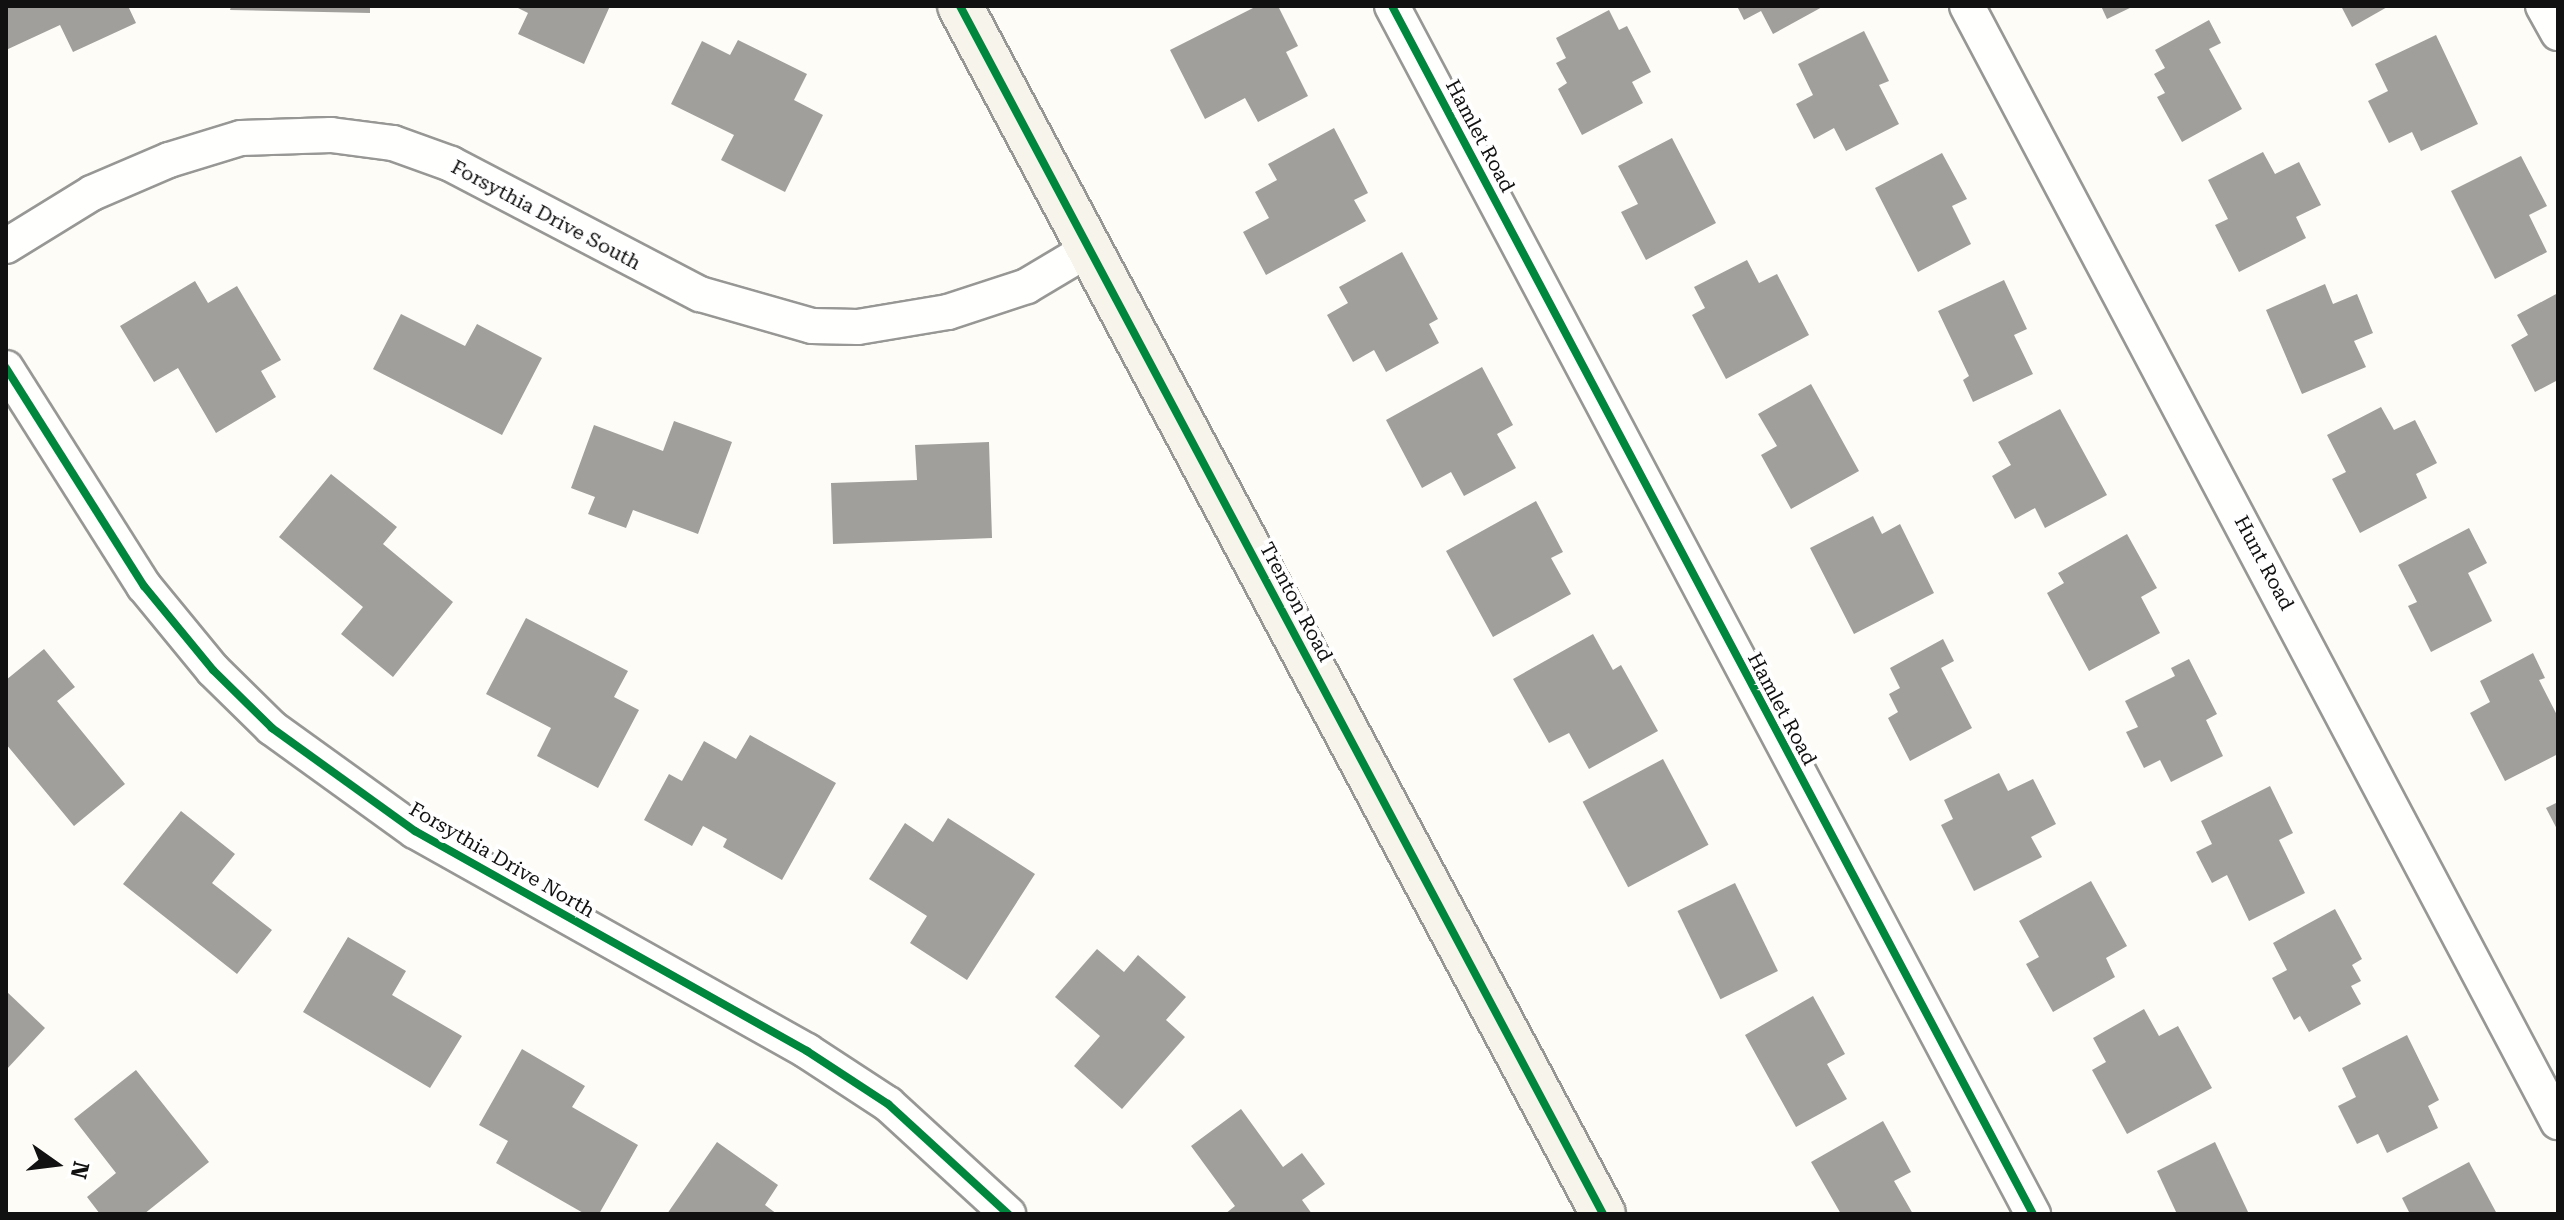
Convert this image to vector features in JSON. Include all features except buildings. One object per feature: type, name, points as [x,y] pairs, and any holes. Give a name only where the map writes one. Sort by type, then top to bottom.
[{"type":"main road","name":"Trenton Road","points":[[960,6],[1603,1214]]},
{"type":"street","name":"Hamlet Road","points":[[1392,6],[2033,1214]]},
{"type":"street","name":"Hunt Road","points":[[1967,6],[2558,1122]]},
{"type":"street","points":[[2543,6],[2558,33]]},
{"type":"street","name":"Forsythia Drive South","points":[[6,246],[92,193],[169,160],[241,138],[331,135],[393,143],[451,164],[700,294],[812,326],[858,327],[948,312],[1027,286],[1089,249]]},
{"type":"street","name":"Forsythia Drive North","points":[[6,368],[144,586],[213,670],[272,728],[415,831],[807,1051],[876,1096],[959,1164],[1008,1214]]},
{"type":"cycle path","points":[[960,6],[1603,1214]]},
{"type":"cycle path","points":[[1392,6],[2033,1214]]},
{"type":"cycle path","points":[[6,368],[144,586],[213,670],[272,728],[415,831],[807,1051],[888,1104],[1008,1214]]}]
